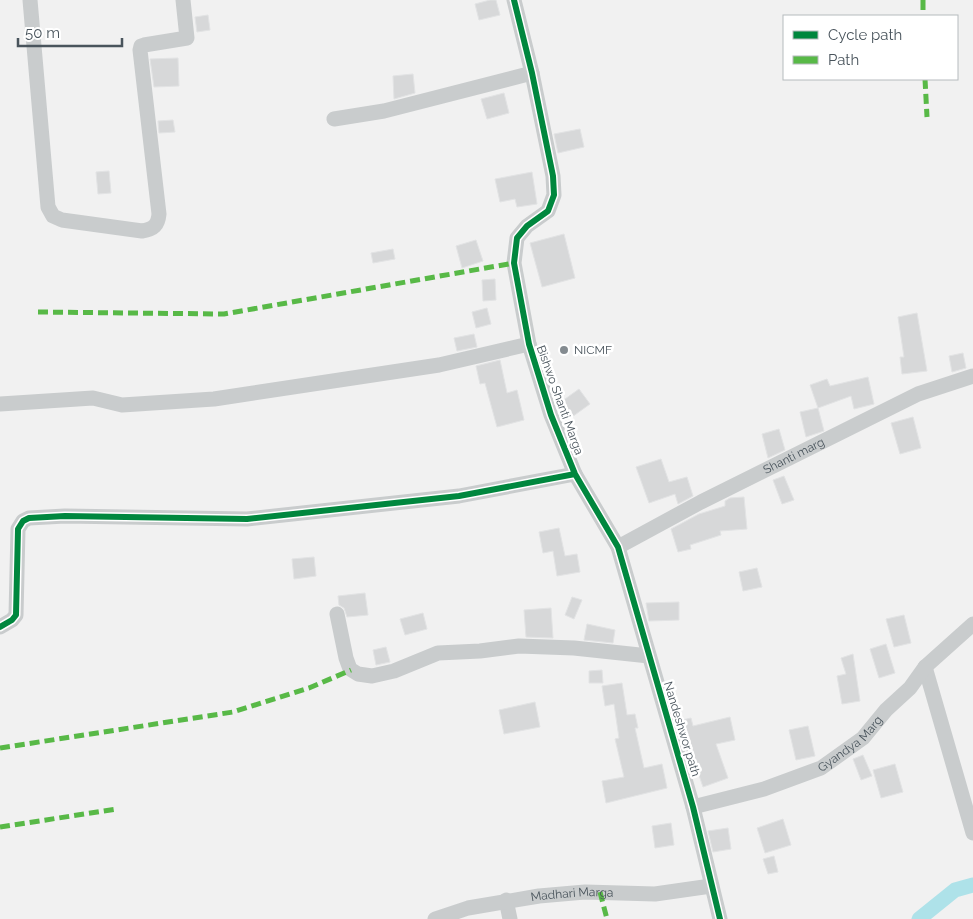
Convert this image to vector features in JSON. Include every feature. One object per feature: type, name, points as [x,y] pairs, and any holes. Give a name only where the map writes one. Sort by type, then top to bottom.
[{"type":"street","points":[[30,0],[48,207],[53,216],[62,220],[142,231],[151,230],[158,223],[159,214],[140,50],[141,46],[144,45],[187,38],[183,0]]},
{"type":"street","name":"Bishwo Shanti Marga","points":[[514,0],[532,73],[553,176],[554,195],[548,211],[527,226],[517,238],[514,263],[528,344],[551,415],[575,474],[618,547]]},
{"type":"street","points":[[334,119],[384,111],[532,73]]},
{"type":"street","points":[[0,404],[92,398],[122,405],[214,399],[439,365],[528,344]]},
{"type":"street","name":"Shanti marg","points":[[618,547],[701,502],[918,394],[973,376]]},
{"type":"street","points":[[0,627],[12,620],[16,615],[18,528],[22,521],[29,518],[65,516],[247,519],[459,496],[575,474]]},
{"type":"street","name":"Nandeshwor path","points":[[618,547],[693,807],[720,919]]},
{"type":"street","points":[[337,614],[350,669],[366,675],[394,671],[438,653],[480,651],[519,646],[574,648],[649,656]]},
{"type":"street","name":"Gyandya Marg","points":[[693,807],[764,789],[821,768],[863,738],[886,710],[910,688],[925,667],[973,624]]},
{"type":"street","points":[[925,667],[973,833]]},
{"type":"street","name":"Madhari Marga","points":[[436,919],[468,908],[506,900],[575,893],[655,894],[711,886]]},
{"type":"street","points":[[506,900],[510,919]]},
{"type":"building","points":[[496,0],[500,15],[479,20],[475,4]]},
{"type":"building","points":[[208,15],[210,30],[197,32],[195,17]]},
{"type":"building","points":[[178,58],[179,86],[154,87],[150,59]]},
{"type":"building","points":[[413,74],[415,93],[394,99],[393,76]]},
{"type":"building","points":[[504,93],[509,113],[487,119],[481,99]]},
{"type":"building","points":[[173,120],[175,132],[159,133],[158,121]]},
{"type":"building","points":[[580,129],[584,147],[558,153],[554,134]]},
{"type":"building","points":[[109,171],[111,193],[98,194],[96,172]]},
{"type":"building","points":[[532,172],[537,204],[517,207],[515,199],[500,202],[495,179]]},
{"type":"building","points":[[564,234],[575,278],[542,287],[530,243]]},
{"type":"building","points":[[476,240],[483,261],[462,268],[456,246]]},
{"type":"building","points":[[393,249],[395,259],[373,263],[371,253]]},
{"type":"building","points":[[495,279],[496,300],[483,301],[482,280]]},
{"type":"building","points":[[487,308],[491,324],[476,328],[472,312]]},
{"type":"building","points":[[917,313],[927,371],[902,374],[900,357],[904,357],[898,317]]},
{"type":"building","points":[[474,334],[477,347],[457,351],[454,338]]},
{"type":"building","points":[[963,353],[966,368],[952,372],[949,356]]},
{"type":"building","points":[[500,360],[507,393],[517,390],[524,420],[497,427],[485,383],[480,384],[476,366]]},
{"type":"building","points":[[868,377],[874,404],[854,409],[851,396],[818,408],[810,385],[827,379],[830,386]]},
{"type":"building","points":[[579,389],[590,404],[565,422],[558,404]]},
{"type":"building","points":[[818,408],[824,431],[806,437],[800,412]]},
{"type":"building","points":[[913,417],[921,448],[900,454],[891,423]]},
{"type":"building","points":[[779,429],[785,450],[768,458],[762,434]]},
{"type":"building","points":[[661,459],[669,482],[687,477],[693,496],[678,504],[675,494],[649,503],[636,467]]},
{"type":"building","points":[[784,476],[794,500],[782,504],[773,480]]},
{"type":"building","points":[[744,497],[747,529],[720,531],[721,535],[690,545],[691,549],[678,552],[671,529],[699,514],[725,506],[725,501],[730,498]]},
{"type":"building","points":[[559,528],[565,556],[577,554],[580,572],[557,576],[553,551],[543,553],[539,532]]},
{"type":"building","points":[[314,557],[316,576],[294,579],[292,559]]},
{"type":"building","points":[[757,568],[762,587],[743,591],[739,572]]},
{"type":"building","points":[[365,593],[368,615],[347,617],[344,608],[339,605],[338,596]]},
{"type":"building","points":[[572,597],[582,600],[574,619],[565,615]]},
{"type":"building","points":[[679,602],[679,620],[649,621],[646,603]]},
{"type":"building","points":[[551,608],[553,638],[526,637],[524,610]]},
{"type":"building","points":[[423,613],[427,629],[405,635],[400,619]]},
{"type":"building","points":[[904,615],[911,643],[894,647],[886,619]]},
{"type":"building","points":[[587,624],[615,630],[613,643],[584,640]]},
{"type":"building","points":[[886,644],[895,673],[879,678],[870,649]]},
{"type":"building","points":[[386,647],[390,662],[376,665],[373,650]]},
{"type":"building","points":[[853,654],[860,701],[842,704],[837,676],[846,674],[841,658]]},
{"type":"building","points":[[602,670],[603,683],[589,683],[589,671]]},
{"type":"building","points":[[622,683],[627,715],[635,714],[638,728],[635,728],[644,768],[662,764],[667,788],[606,803],[602,781],[624,777],[615,739],[619,738],[614,704],[605,706],[602,686]]},
{"type":"building","points":[[535,702],[540,727],[504,734],[499,710]]},
{"type":"building","points":[[730,717],[735,740],[716,744],[728,778],[703,787],[692,755],[688,756],[678,721],[691,718],[693,726]]},
{"type":"building","points":[[808,726],[815,756],[796,760],[789,730]]},
{"type":"building","points":[[863,755],[872,776],[861,780],[853,759]]},
{"type":"building","points":[[895,764],[903,792],[881,798],[873,770]]},
{"type":"building","points":[[783,819],[791,845],[765,853],[757,828]]},
{"type":"building","points":[[671,823],[674,845],[655,848],[652,826]]},
{"type":"building","points":[[728,828],[731,849],[713,852],[708,831]]},
{"type":"building","points":[[774,856],[778,872],[768,874],[763,859]]},
{"type":"waterway","points":[[919,919],[955,890],[973,885]]},
{"type":"marked path","points":[[923,0],[923,15]]},
{"type":"marked path","points":[[925,80],[927,117]]},
{"type":"marked path","points":[[38,312],[224,314],[514,263]]},
{"type":"marked path","points":[[0,748],[233,712],[309,688],[351,670]]},
{"type":"marked path","points":[[0,827],[117,809]]},
{"type":"marked path","points":[[600,892],[607,919]]},
{"type":"cycle path","points":[[514,0],[532,73],[553,176],[554,195],[548,211],[527,226],[517,238],[514,263],[529,344],[551,415],[575,474],[618,547],[693,807],[720,919]]},
{"type":"cycle path","points":[[0,627],[12,620],[16,615],[18,529],[23,521],[29,518],[65,516],[247,519],[459,496],[575,474]]},
{"type":"place","name":"NICMF","points":[[564,350]]}]
